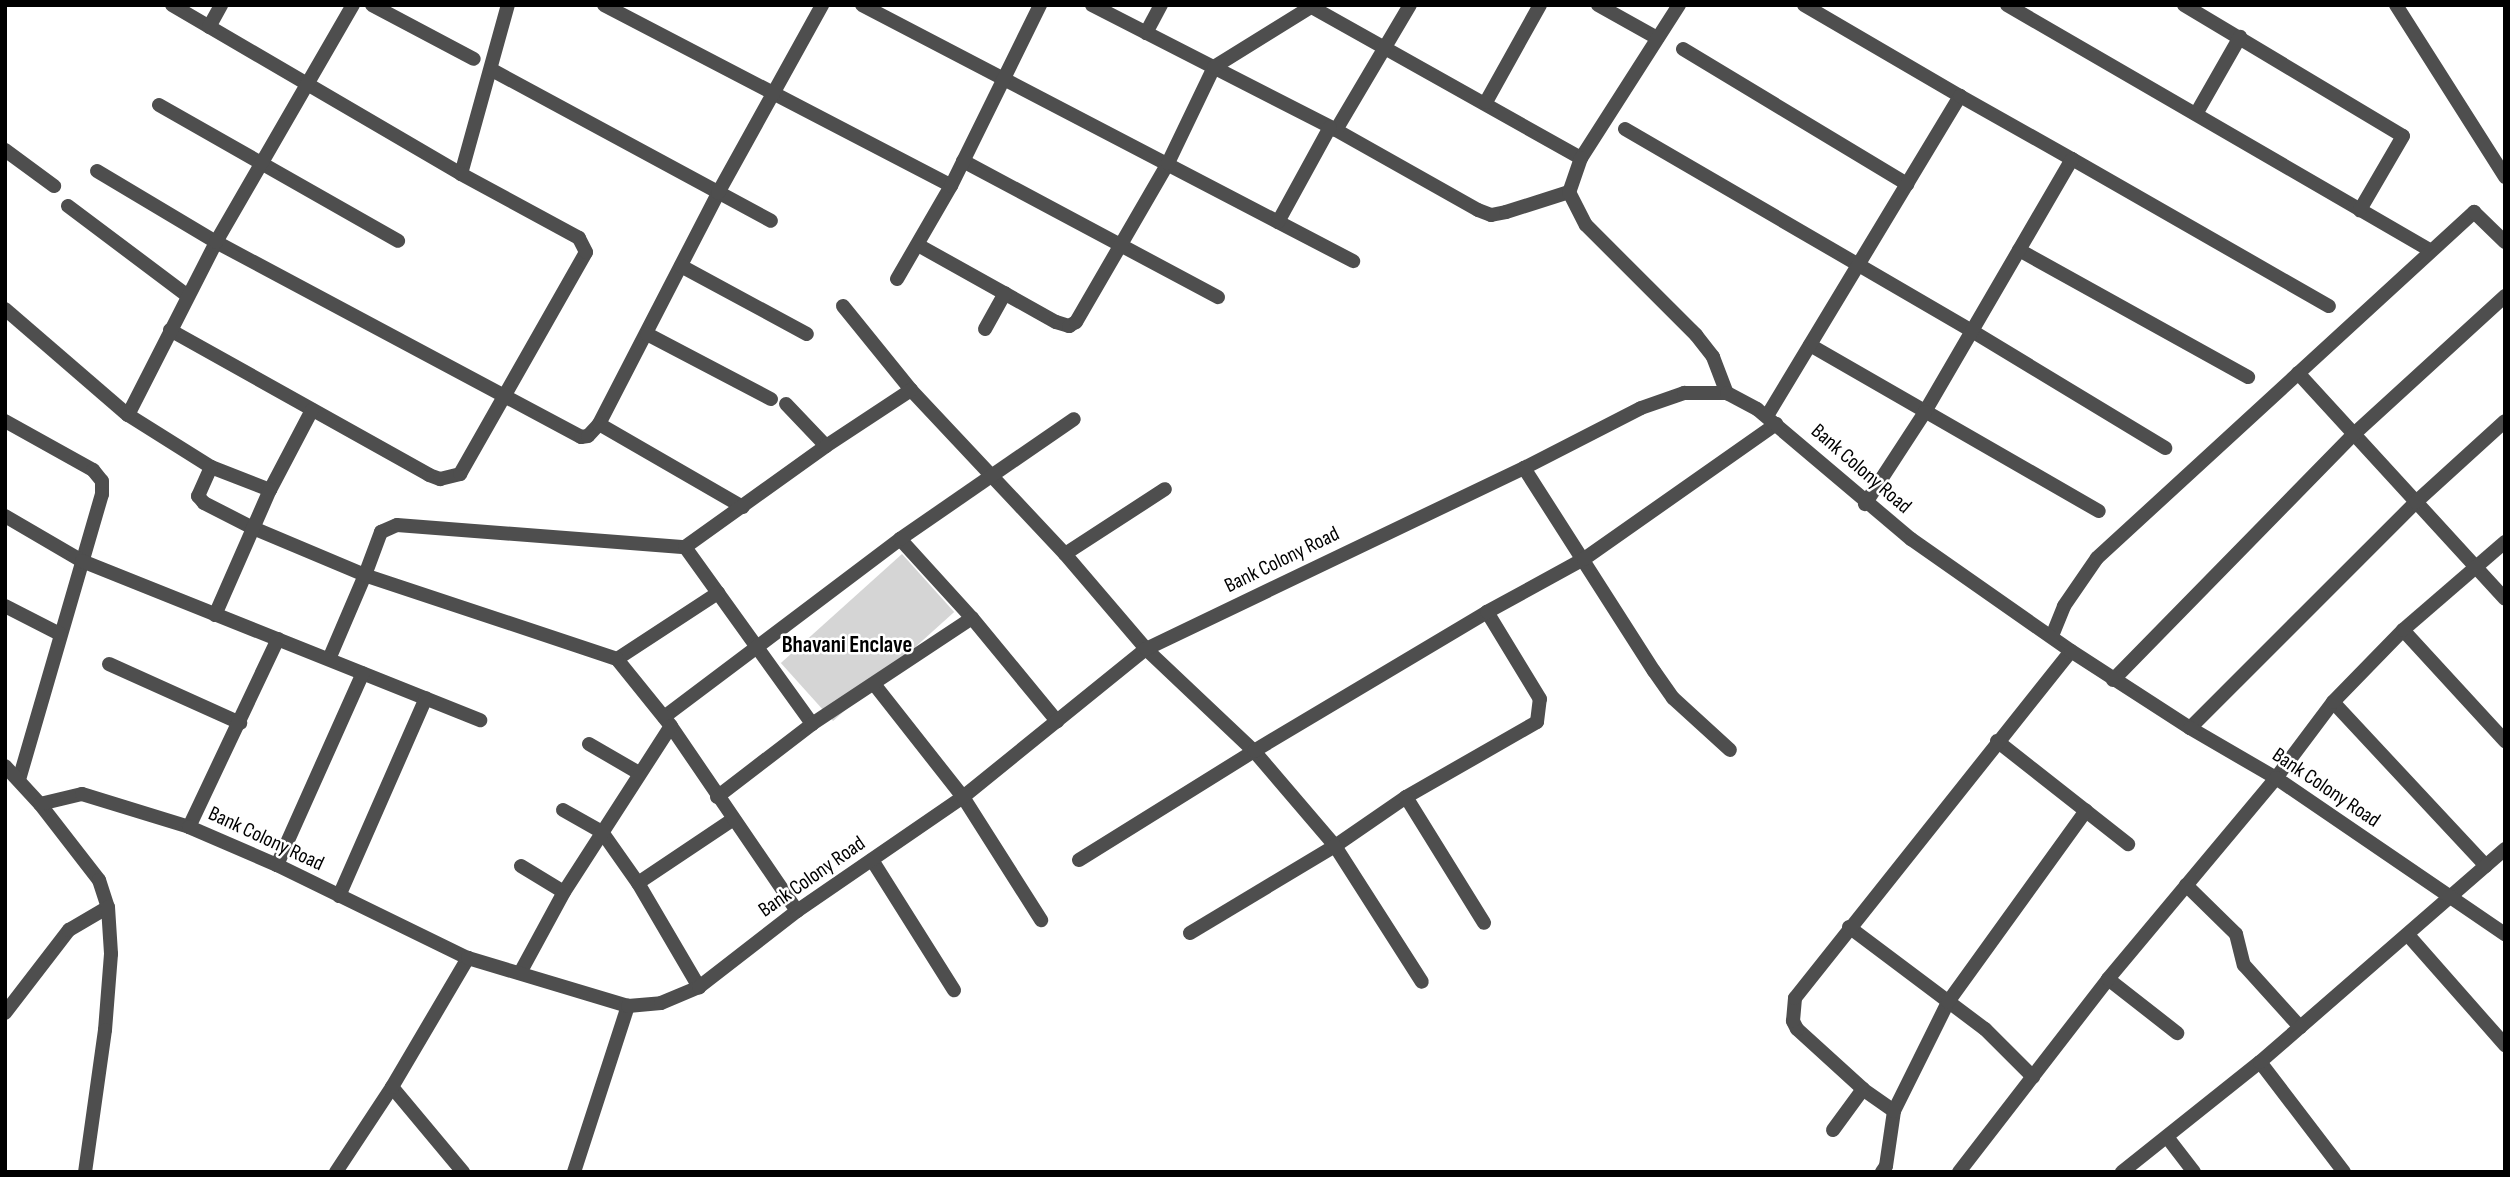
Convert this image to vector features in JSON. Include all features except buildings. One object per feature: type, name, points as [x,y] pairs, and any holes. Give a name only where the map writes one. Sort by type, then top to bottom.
[{"type":"street","points":[[170,330],[440,479],[460,474],[586,252],[579,238],[460,174],[172,5]]},
{"type":"street","points":[[209,27],[221,5]]},
{"type":"street","points":[[128,415],[216,242],[353,5]]},
{"type":"street","points":[[372,5],[474,59]]},
{"type":"street","points":[[460,174],[492,70],[508,5]]},
{"type":"street","points":[[604,5],[951,186]]},
{"type":"street","points":[[97,171],[216,242],[581,437],[594,431],[599,425],[718,193],[822,5]]},
{"type":"street","points":[[862,5],[1353,261]]},
{"type":"street","points":[[897,279],[951,186],[1040,5]]},
{"type":"street","points":[[1092,5],[1333,128],[1478,211],[1492,215],[1570,192]]},
{"type":"street","points":[[1146,33],[1161,5]]},
{"type":"street","points":[[1278,222],[1410,5]]},
{"type":"street","points":[[1486,102],[1540,5]]},
{"type":"street","points":[[1598,5],[1657,38]]},
{"type":"street","points":[[1679,5],[1581,158],[1570,192],[1586,225],[1696,335],[1713,357],[1727,393]]},
{"type":"street","points":[[1804,5],[2329,306]]},
{"type":"street","points":[[2007,5],[2431,251]]},
{"type":"street","points":[[2184,5],[2403,136],[2360,210]]},
{"type":"street","points":[[2396,5],[2505,177]]},
{"type":"street","points":[[918,245],[1069,326],[1076,322],[1168,163],[1214,67],[1312,6],[1581,158]]},
{"type":"street","points":[[2196,114],[2240,37]]},
{"type":"street","points":[[1682,50],[1907,184]]},
{"type":"street","points":[[492,70],[771,221]]},
{"type":"street","points":[[1079,860],[1254,751],[1487,612],[1584,559],[1771,420],[1811,345],[1960,96]]},
{"type":"street","points":[[159,105],[397,241]]},
{"type":"street","points":[[1625,129],[1859,264],[2165,448]]},
{"type":"street","points":[[5,150],[54,186]]},
{"type":"street","points":[[1865,504],[1925,412],[2072,159]]},
{"type":"street","points":[[963,161],[1218,298]]},
{"type":"street","points":[[68,206],[188,296]]},
{"type":"street","points":[[2052,636],[2069,598],[2097,558],[2474,212],[2505,242]]},
{"type":"street","points":[[2019,250],[2248,377]]},
{"type":"street","points":[[681,266],[807,334]]},
{"type":"street","points":[[985,330],[1005,293]]},
{"type":"street","points":[[2113,680],[2354,435],[2505,296]]},
{"type":"street","points":[[843,306],[911,390],[1065,554],[1146,649],[1254,751],[1335,846],[1422,982]]},
{"type":"street","points":[[5,309],[128,415],[211,467],[270,489]]},
{"type":"street","points":[[647,334],[778,402],[826,446]]},
{"type":"street","points":[[1811,345],[2099,511]]},
{"type":"street","points":[[2298,373],[2505,599]]},
{"type":"street","points":[[330,659],[381,531],[397,525],[685,547],[826,446],[911,390]]},
{"type":"street","name":"Bank Colony Road","points":[[40,804],[82,794],[189,827],[277,865],[468,958],[628,1006],[661,1003],[699,987],[797,911],[963,797],[1146,649],[1641,408],[1684,393],[1727,393],[1771,420],[1865,504],[1911,540],[2113,680],[2276,778],[2505,934]]},
{"type":"street","points":[[215,615],[270,489],[312,410]]},
{"type":"street","points":[[520,973],[565,892],[639,773],[667,722],[756,646],[989,475],[1074,419]]},
{"type":"street","points":[[5,421],[93,470],[102,481],[102,494],[19,780]]},
{"type":"street","points":[[2190,728],[2416,502],[2505,421]]},
{"type":"street","points":[[599,425],[743,507]]},
{"type":"street","points":[[211,467],[198,496],[204,503],[253,528],[365,575],[617,659],[667,722],[797,911]]},
{"type":"street","points":[[1524,467],[1673,698],[1730,750]]},
{"type":"street","points":[[1065,554],[1165,489]]},
{"type":"street","points":[[5,516],[82,561],[480,720]]},
{"type":"street","points":[[900,539],[972,618],[1057,721]]},
{"type":"street","points":[[1959,1172],[2108,979],[2276,778],[2333,702],[2403,630],[2505,542]]},
{"type":"street","points":[[685,547],[812,724]]},
{"type":"street","points":[[617,659],[718,593]]},
{"type":"street","points":[[5,606],[60,634]]},
{"type":"street","points":[[1190,933],[1335,846],[1406,796],[1537,722],[1540,699],[1487,612]]},
{"type":"street","points":[[717,797],[812,724],[972,618]]},
{"type":"street","points":[[2403,630],[2505,741]]},
{"type":"street","points":[[189,827],[278,639]]},
{"type":"street","points":[[1894,1111],[1863,1089],[1793,1021],[1795,998],[2071,651]]},
{"type":"street","points":[[109,664],[240,723]]},
{"type":"street","points":[[277,865],[363,673]]},
{"type":"street","points":[[874,684],[963,797],[1041,920]]},
{"type":"street","points":[[339,896],[426,698]]},
{"type":"street","points":[[2333,702],[2486,866]]},
{"type":"street","points":[[1997,741],[2128,844]]},
{"type":"street","points":[[589,744],[639,773]]},
{"type":"street","points":[[5,766],[40,804],[99,880],[108,907],[111,954],[105,1030],[85,1172]]},
{"type":"street","points":[[1406,796],[1484,923]]},
{"type":"street","points":[[563,810],[602,832],[638,884],[699,987]]},
{"type":"street","points":[[1882,1172],[1886,1166],[1894,1111],[1948,1002],[2086,811]]},
{"type":"street","points":[[638,884],[732,820]]},
{"type":"street","points":[[2122,1172],[2260,1062],[2505,849]]},
{"type":"street","points":[[872,860],[954,990]]},
{"type":"street","points":[[521,866],[565,892]]},
{"type":"street","points":[[2186,885],[2236,934],[2244,964],[2300,1027]]},
{"type":"street","points":[[5,1013],[69,930],[108,907]]},
{"type":"street","points":[[1849,927],[1984,1029],[2033,1077]]},
{"type":"street","points":[[2408,935],[2505,1045]]},
{"type":"street","points":[[336,1172],[392,1087],[468,958]]},
{"type":"street","points":[[2108,979],[2177,1033]]},
{"type":"street","points":[[574,1172],[628,1006]]},
{"type":"street","points":[[2260,1062],[2344,1172]]},
{"type":"street","points":[[392,1087],[463,1172]]},
{"type":"street","points":[[1833,1130],[1863,1089]]},
{"type":"street","points":[[2167,1137],[2194,1172]]},
{"type":"shaded area","points":[[902,554],[954,612],[833,721],[781,663]]},
{"type":"district","name":"Bhavani Enclave","points":[[847,645]]}]
